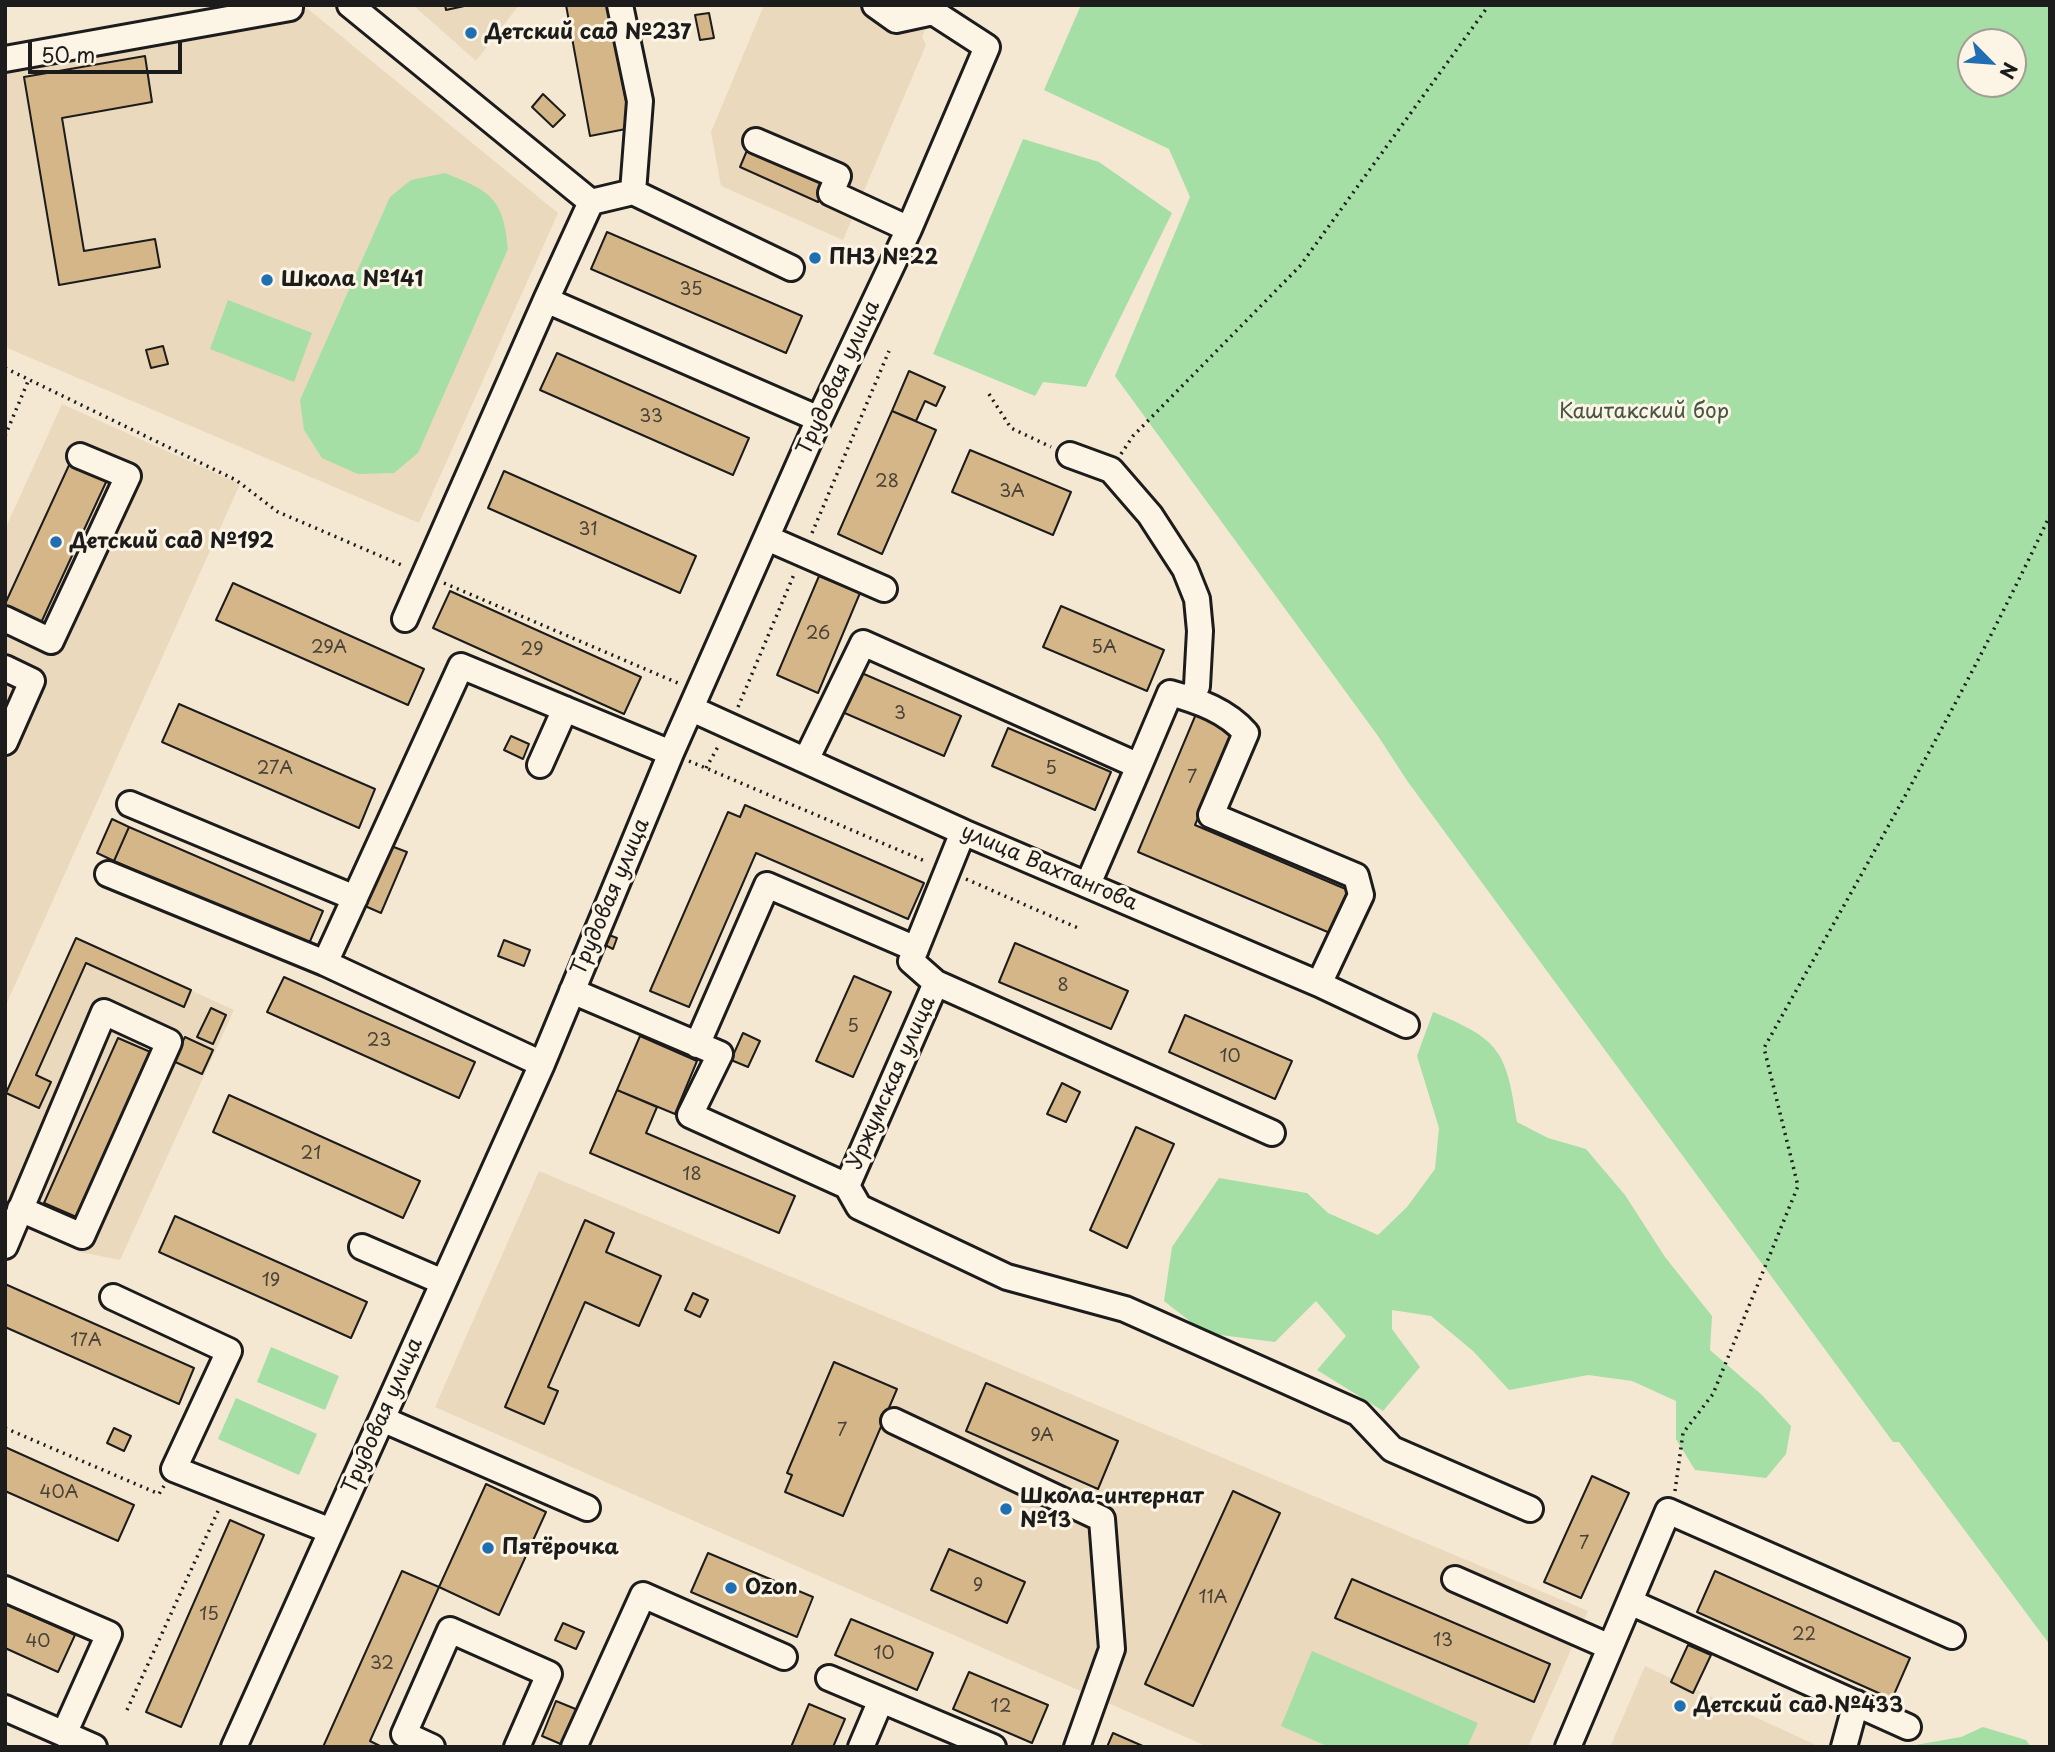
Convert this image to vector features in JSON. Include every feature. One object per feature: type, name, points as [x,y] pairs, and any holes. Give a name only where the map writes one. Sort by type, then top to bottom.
[{"type":"street","points":[[350,5],[591,202]]},
{"type":"street","points":[[620,5],[640,101],[634,192]]},
{"type":"street","name":"Трудовая улица","points":[[234,1747],[542,1064],[671,753],[819,419],[909,229],[987,47],[933,12],[896,20],[875,5]]},
{"type":"street","points":[[5,59],[237,11],[290,8]]},
{"type":"street","points":[[756,141],[838,176],[831,193],[909,229]]},
{"type":"street","points":[[591,202],[634,192],[790,268]]},
{"type":"street","points":[[405,618],[591,202]]},
{"type":"street","points":[[546,300],[819,419]]},
{"type":"street","points":[[1070,455],[1111,470],[1150,515],[1185,569],[1197,599],[1197,686],[1192,699]]},
{"type":"street","points":[[5,620],[51,641],[128,476],[79,456]]},
{"type":"street","points":[[767,538],[884,589]]},
{"type":"street","points":[[806,761],[863,643],[1139,766]]},
{"type":"street","points":[[324,963],[461,666],[671,753]]},
{"type":"street","points":[[5,668],[32,681],[5,742]]},
{"type":"street","points":[[1088,884],[1170,693],[1192,699],[1234,718],[1246,733],[1211,815],[1356,876],[1361,895],[1319,984]]},
{"type":"street","name":"улица Вахтангова","points":[[696,700],[806,761],[963,832],[1319,984],[1406,1025]]},
{"type":"street","points":[[540,765],[565,709]]},
{"type":"street","points":[[130,804],[355,898]]},
{"type":"street","points":[[697,1045],[767,885],[916,949],[963,832]]},
{"type":"street","points":[[108,874],[324,963],[542,1064]]},
{"type":"street","name":"Уржумская улица","points":[[847,1186],[936,983],[911,961],[916,949]]},
{"type":"street","points":[[936,983],[1272,1133]]},
{"type":"street","points":[[572,992],[720,1054],[690,1115],[847,1186],[859,1207],[1007,1277],[1125,1309],[1358,1413],[1392,1449],[1530,1509]]},
{"type":"street","points":[[5,1246],[20,1209],[104,1012],[169,1042],[82,1236],[20,1209]]},
{"type":"street","points":[[362,1247],[443,1282]]},
{"type":"street","points":[[113,1297],[229,1351],[174,1469],[228,1488],[331,1531]]},
{"type":"street","points":[[382,1419],[587,1508]]},
{"type":"street","points":[[894,1421],[1102,1519],[1112,1649],[1077,1747]]},
{"type":"street","points":[[1568,1747],[1668,1511],[1952,1636]]},
{"type":"street","points":[[1455,1579],[1610,1647]]},
{"type":"street","points":[[5,1589],[108,1634],[64,1734]]},
{"type":"street","points":[[574,1747],[643,1595],[784,1657]]},
{"type":"street","points":[[1630,1602],[1908,1727]]},
{"type":"street","points":[[432,1747],[404,1734],[450,1630],[549,1674],[517,1747]]},
{"type":"street","points":[[829,1678],[993,1747]]},
{"type":"street","points":[[861,1747],[881,1700]]},
{"type":"street","points":[[1844,1747],[1856,1703]]},
{"type":"street","points":[[5,1708],[93,1747]]},
{"type":"path","points":[[1111,470],[1133,436],[1300,265],[1489,5]]},
{"type":"path","points":[[5,368],[236,480],[278,512],[424,575],[696,700]]},
{"type":"path","points":[[5,436],[29,379]]},
{"type":"path","points":[[989,394],[1011,428],[1070,455]]},
{"type":"path","points":[[1668,1511],[1679,1476],[1684,1433],[1713,1394],[1798,1186],[1764,1048],[1925,761],[2007,607],[2050,515]]},
{"type":"path","points":[[671,753],[1077,928]]},
{"type":"path","points":[[5,1428],[159,1494],[174,1469]]},
{"type":"path","points":[[127,1710],[228,1488]]},
{"type":"shaded area","name":"Школа №141","points":[[247,5],[303,5],[558,213],[419,523],[5,347],[5,47]]},
{"type":"shaded area","name":"Детский сад №237","points":[[413,5],[519,5],[476,61]]},
{"type":"shaded area","points":[[764,5],[936,5],[922,37],[926,45],[843,240],[721,186],[711,132]]},
{"type":"shaded area","points":[[62,404],[240,484],[5,1007],[5,529]]},
{"type":"shaded area","points":[[76,938],[234,1010],[120,1260],[80,1252],[5,1216],[5,1095]]},
{"type":"shaded area","name":"Школа-интернат №13","points":[[539,1171],[1588,1611],[1528,1747],[1208,1747],[435,1407]]},
{"type":"shaded area","name":"Детский сад №433","points":[[1645,1666],[1820,1747],[1610,1747]]},
{"type":"green space","name":"Каштакский бор","points":[[1081,5],[2050,5],[2050,1645],[1899,1442],[1893,1442],[1408,782],[1378,736],[1115,376],[1190,197],[1169,149],[1044,90]]},
{"type":"green space","points":[[1023,139],[1099,162],[1172,213],[1086,387],[1043,382],[1035,396],[933,354]]},
{"type":"green space","points":[[445,173],[474,186],[492,199],[503,218],[508,249],[418,453],[394,473],[358,474],[322,458],[304,430],[300,400],[390,197],[411,180]]},
{"type":"green space","points":[[228,300],[312,333],[294,382],[210,349]]},
{"type":"green space","points":[[1433,1012],[1473,1031],[1487,1040],[1496,1051],[1504,1063],[1509,1079],[1517,1122],[1548,1138],[1586,1149],[1625,1195],[1665,1257],[1712,1316],[1710,1350],[1762,1395],[1791,1426],[1786,1454],[1766,1478],[1695,1470],[1676,1439],[1676,1401],[1632,1381],[1588,1375],[1509,1390],[1473,1351],[1431,1316],[1392,1310],[1392,1329],[1420,1367],[1383,1411],[1317,1370],[1346,1336],[1316,1301],[1275,1342],[1205,1333],[1164,1301],[1172,1247],[1219,1178],[1307,1193],[1328,1213],[1378,1235],[1407,1207],[1435,1169],[1439,1128],[1417,1056]]},
{"type":"green space","points":[[271,1347],[339,1376],[325,1410],[257,1382]]},
{"type":"green space","points":[[236,1398],[317,1434],[299,1475],[218,1439]]},
{"type":"green space","points":[[1312,1651],[1478,1723],[1467,1747],[1329,1747],[1281,1726]]},
{"type":"green space","points":[[1983,1727],[2026,1740],[2031,1747],[1904,1747],[1961,1737]]},
{"type":"building","points":[[445,5],[469,5],[446,10]]},
{"type":"building","points":[[566,5],[608,5],[631,128],[590,136]]},
{"type":"building","points":[[709,13],[714,38],[700,40],[695,15]]},
{"type":"building","points":[[145,56],[152,102],[62,118],[84,251],[155,239],[160,267],[59,285],[24,77]]},
{"type":"building","points":[[543,94],[565,115],[553,127],[532,107]]},
{"type":"building","points":[[748,148],[827,182],[818,202],[740,167]]},
{"type":"building","points":[[607,232],[802,316],[786,353],[591,269]]},
{"type":"building","points":[[163,346],[168,364],[151,368],[146,350]]},
{"type":"building","points":[[557,353],[749,438],[733,475],[540,390]]},
{"type":"building","points":[[909,371],[945,387],[936,406],[925,401],[916,421],[892,411]]},
{"type":"building","points":[[892,411],[936,430],[882,554],[838,534]]},
{"type":"building","points":[[970,450],[1071,492],[1053,535],[952,492]]},
{"type":"building","name":"Детский сад №192","points":[[70,463],[107,480],[40,625],[5,609],[5,604]]},
{"type":"building","points":[[504,471],[696,556],[680,593],[488,508]]},
{"type":"building","points":[[819,576],[860,593],[818,693],[777,675]]},
{"type":"building","points":[[233,583],[424,669],[408,705],[216,620]]},
{"type":"building","points":[[450,591],[641,677],[624,714],[433,628]]},
{"type":"building","points":[[1061,606],[1164,650],[1147,691],[1043,647]]},
{"type":"building","points":[[857,671],[961,716],[944,756],[840,711]]},
{"type":"building","points":[[179,704],[375,789],[359,828],[162,742]]},
{"type":"building","points":[[1196,714],[1235,731],[1195,825],[1348,890],[1330,933],[1138,852]]},
{"type":"building","points":[[1008,728],[1111,772],[1095,810],[992,766]]},
{"type":"building","points":[[511,736],[529,744],[523,759],[504,750]]},
{"type":"building","points":[[745,805],[924,883],[908,919],[756,853],[689,1007],[650,991],[728,812],[740,817]]},
{"type":"building","points":[[112,819],[129,827],[114,861],[97,853]]},
{"type":"building","points":[[129,827],[323,911],[308,946],[114,861]]},
{"type":"building","points":[[391,846],[407,852],[381,913],[365,906]]},
{"type":"building","points":[[609,935],[617,938],[613,949],[605,945]]},
{"type":"building","points":[[76,938],[191,990],[184,1007],[86,963],[36,1075],[51,1082],[39,1108],[6,1093]]},
{"type":"building","points":[[504,940],[530,950],[524,966],[498,956]]},
{"type":"building","points":[[1015,943],[1128,991],[1111,1029],[999,982]]},
{"type":"building","points":[[854,976],[891,992],[853,1077],[816,1061]]},
{"type":"building","points":[[284,977],[475,1062],[459,1098],[267,1012]]},
{"type":"building","points":[[211,1008],[226,1015],[213,1044],[197,1037]]},
{"type":"building","points":[[1185,1015],[1292,1061],[1275,1099],[1169,1052]]},
{"type":"building","points":[[743,1033],[760,1041],[748,1067],[731,1060]]},
{"type":"building","points":[[640,1036],[697,1061],[675,1114],[617,1090]]},
{"type":"building","points":[[185,1037],[213,1050],[202,1074],[173,1061]]},
{"type":"building","points":[[118,1038],[155,1054],[81,1219],[44,1203]]},
{"type":"building","points":[[1062,1083],[1080,1092],[1066,1122],[1047,1114]]},
{"type":"building","points":[[617,1090],[657,1107],[646,1133],[795,1196],[779,1233],[590,1153]]},
{"type":"building","points":[[229,1095],[420,1181],[403,1218],[213,1132]]},
{"type":"building","points":[[1136,1127],[1174,1144],[1127,1248],[1090,1230]]},
{"type":"building","points":[[175,1216],[367,1302],[351,1338],[159,1252]]},
{"type":"building","points":[[585,1220],[614,1233],[606,1252],[661,1276],[639,1326],[585,1302],[548,1387],[558,1391],[544,1424],[505,1407]]},
{"type":"building","points":[[5,1284],[194,1368],[179,1404],[5,1327]]},
{"type":"building","points":[[693,1293],[708,1300],[700,1317],[685,1310]]},
{"type":"building","points":[[834,1362],[897,1389],[843,1516],[785,1492],[792,1475],[787,1473]]},
{"type":"building","points":[[986,1383],[1118,1441],[1098,1489],[966,1431]]},
{"type":"building","points":[[114,1428],[131,1436],[124,1451],[107,1443]]},
{"type":"building","points":[[5,1447],[134,1505],[118,1541],[5,1491]]},
{"type":"building","points":[[1592,1476],[1629,1493],[1581,1598],[1544,1582]]},
{"type":"building","points":[[486,1484],[546,1512],[499,1615],[439,1587]]},
{"type":"building","points":[[1233,1491],[1280,1513],[1193,1706],[1145,1684]]},
{"type":"building","points":[[230,1520],[264,1535],[181,1727],[146,1712]]},
{"type":"building","points":[[949,1549],[1025,1582],[1007,1623],[931,1590]]},
{"type":"building","points":[[708,1553],[813,1597],[797,1637],[691,1592]]},
{"type":"building","points":[[402,1571],[439,1587],[370,1741],[382,1747],[323,1747]]},
{"type":"building","points":[[1715,1571],[1910,1658],[1892,1699],[1697,1612]]},
{"type":"building","points":[[1352,1579],[1550,1664],[1534,1702],[1335,1618]]},
{"type":"building","points":[[5,1604],[75,1635],[58,1672],[5,1648]]},
{"type":"building","points":[[851,1619],[933,1653],[917,1690],[835,1655]]},
{"type":"building","points":[[563,1623],[584,1632],[576,1649],[555,1640]]},
{"type":"building","points":[[1688,1645],[1711,1655],[1693,1693],[1671,1682]]},
{"type":"building","points":[[969,1672],[1048,1705],[1032,1743],[953,1709]]},
{"type":"building","points":[[556,1701],[578,1710],[563,1745],[542,1736]]},
{"type":"building","points":[[809,1704],[845,1719],[833,1747],[791,1747]]},
{"type":"building","points":[[1113,1733],[1145,1747],[1107,1747]]},
{"type":"place","name":"Детский сад №237","points":[[471,33]]},
{"type":"place","name":"ПНЗ №22","points":[[815,258]]},
{"type":"place","name":"Школа №141","points":[[267,280]]},
{"type":"place","name":"Детский сад №192","points":[[56,542]]},
{"type":"place","name":"Школа-интернат №13","points":[[1006,1509]]},
{"type":"place","name":"Пятёрочка","points":[[488,1548]]},
{"type":"place","name":"Ozon","points":[[731,1588]]},
{"type":"place","name":"Детский сад №433","points":[[1680,1706]]}]
